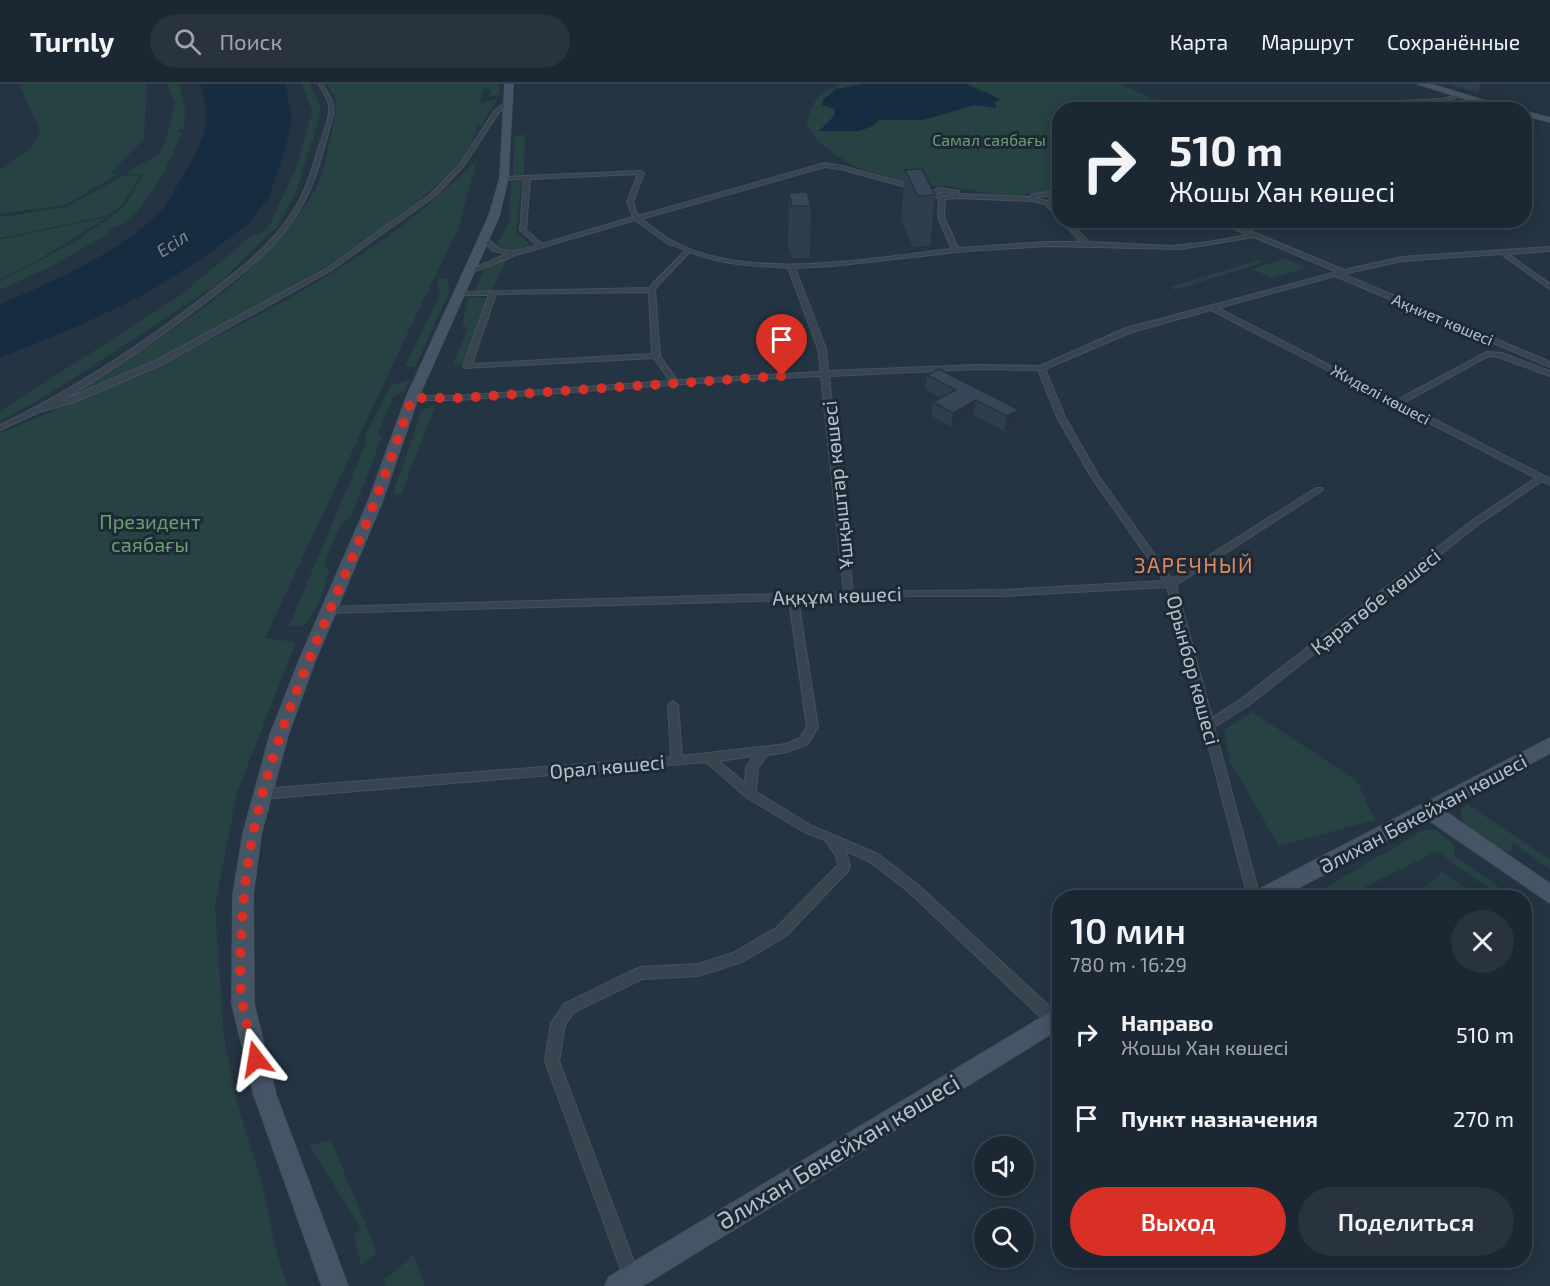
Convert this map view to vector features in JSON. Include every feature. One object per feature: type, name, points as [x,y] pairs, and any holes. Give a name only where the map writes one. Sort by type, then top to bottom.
[{"type":"main road","points":[[335,1286],[265,1095],[243,1004],[243,895],[261,794],[279,735],[328,610],[375,502],[412,398],[429,360],[460,303],[461,293],[485,238],[504,178],[509,84]]},
{"type":"main road","points":[[1422,84],[1484,102]]},
{"type":"main road","points":[[1532,115],[1550,120]]},
{"type":"main road","name":"Әлихан Бөкейхан көшесі","points":[[1277,890],[1430,811],[1550,745]]},
{"type":"main road","points":[[1430,811],[1550,895]]},
{"type":"main road","name":"Әлихан Бөкейхан көшесі","points":[[625,1282],[1052,1021]]},
{"type":"street","points":[[0,428],[39,410],[131,353],[255,261],[287,225],[310,184],[331,112],[331,103],[321,84]]},
{"type":"street","points":[[1394,102],[1443,100],[1460,95]]},
{"type":"street","points":[[39,410],[71,400],[160,362],[273,303],[333,267],[433,195],[461,166],[497,111],[508,103]]},
{"type":"street","points":[[471,270],[514,254],[636,218],[826,166],[837,166],[934,193],[942,198],[957,196],[1033,199],[1047,203],[1052,208]]},
{"type":"street","points":[[504,178],[638,172],[641,173],[630,202],[636,218],[663,239],[687,252],[719,259],[791,267],[889,259],[956,250],[1084,244],[1170,248],[1202,245],[1255,235]]},
{"type":"street","points":[[527,177],[524,230],[541,246]]},
{"type":"street","points":[[934,193],[949,189],[957,192],[957,196]]},
{"type":"street","points":[[1033,199],[1038,194],[1052,197]]},
{"type":"street","points":[[942,198],[941,217],[956,250]]},
{"type":"street","points":[[1047,203],[1052,200]]},
{"type":"street","points":[[1071,228],[1086,243],[1084,244]]},
{"type":"street","name":"Ақниет көшесі","points":[[1238,228],[1550,364]]},
{"type":"street","points":[[485,238],[493,249],[514,254]]},
{"type":"street","points":[[412,398],[459,398],[675,383],[977,367],[1041,368],[1129,330],[1339,273],[1402,259],[1550,249]]},
{"type":"street","points":[[675,383],[656,356],[652,290],[655,284],[687,252]]},
{"type":"street","points":[[1502,252],[1550,287]]},
{"type":"street","name":"Ұшқыштар көшесі","points":[[791,267],[822,349],[849,596]]},
{"type":"street","points":[[461,293],[652,290]]},
{"type":"street","points":[[493,293],[467,366],[656,356]]},
{"type":"street","name":"Жиделі көшесі","points":[[1211,307],[1546,480]]},
{"type":"street","points":[[1398,403],[1486,354],[1499,355],[1550,374]]},
{"type":"street","name":"Орынбор көшесі","points":[[1041,368],[1061,417],[1094,475],[1171,584],[1252,890]]},
{"type":"street","name":"Қаратөбе көшесі","points":[[1209,725],[1245,702],[1476,522],[1546,480]]},
{"type":"street","name":"Аққұм көшесі","points":[[328,610],[1004,593],[1171,584],[1319,490]]},
{"type":"street","name":"Орал көшесі","points":[[261,794],[708,758],[787,748],[804,741],[813,727],[793,597]]},
{"type":"street","points":[[673,705],[677,760]]},
{"type":"street","points":[[750,794],[752,767],[764,751]]},
{"type":"street","points":[[708,758],[750,794],[808,829],[874,858],[913,888],[1052,1013]]},
{"type":"street","points":[[625,1282],[552,1061],[558,1023],[569,1008],[641,973],[698,970],[737,958],[781,932],[844,867],[842,855],[829,837]]},
{"type":"green space","points":[[19,84],[147,84],[144,139],[110,173],[118,174],[65,205],[0,214],[0,170],[31,148],[40,131]]},
{"type":"green space","points":[[167,84],[179,84],[185,109],[184,129],[179,129],[178,133],[182,133],[171,157],[139,210],[119,226],[107,230],[109,233],[54,265],[0,290],[0,281],[71,244],[125,206],[143,175],[126,173],[159,154],[165,143],[175,101]]},
{"type":"green space","points":[[302,84],[310,84],[321,108],[296,192],[278,226],[219,283],[43,398],[0,421],[0,411],[181,295],[251,236],[261,233],[269,226],[297,166],[312,111]]},
{"type":"green space","points":[[327,84],[497,84],[500,88],[498,95],[490,96],[491,89],[483,89],[479,110],[481,103],[497,99],[482,125],[477,126],[473,140],[454,168],[427,194],[387,225],[311,276],[231,321],[65,400],[203,308],[266,254],[293,223],[319,183],[325,163],[336,111],[335,98]]},
{"type":"green space","name":"Самал саябағы","points":[[840,84],[1119,84],[1159,102],[1052,102],[1052,192],[1015,195],[907,184],[874,174],[842,159],[816,138],[807,126],[813,105],[826,91]]},
{"type":"green space","points":[[525,134],[524,175],[513,175],[514,137]]},
{"type":"green space","name":"Президент саябағы","points":[[477,160],[458,230],[265,638],[295,642],[295,644],[237,793],[215,906],[224,1036],[237,1103],[262,1183],[278,1258],[288,1286],[0,1286],[0,433],[145,371],[286,300],[389,236],[428,205]]},
{"type":"green space","points":[[124,175],[140,176],[124,202],[110,215],[0,238],[0,217],[67,207]]},
{"type":"green space","points":[[511,181],[522,181],[516,232],[530,245],[513,250],[505,249],[497,244],[509,222]]},
{"type":"green space","points":[[108,217],[33,263],[0,279],[0,240]]},
{"type":"green space","points":[[1285,258],[1305,268],[1272,278],[1252,269]]},
{"type":"green space","points":[[507,259],[492,291],[475,290],[485,268]]},
{"type":"green space","points":[[1259,260],[1264,262],[1175,290],[1170,287]]},
{"type":"green space","points":[[440,278],[448,279],[449,293],[415,367],[405,366],[440,294],[437,281]]},
{"type":"green space","points":[[488,298],[463,363],[452,366],[468,328],[462,325],[468,299]]},
{"type":"green space","points":[[410,379],[405,390],[394,396],[378,433],[382,437],[351,516],[340,526],[324,565],[329,571],[316,609],[303,625],[289,626],[366,443],[365,435],[391,385]]},
{"type":"green space","points":[[436,404],[401,495],[393,494],[421,411]]},
{"type":"green space","points":[[1252,712],[1357,781],[1375,820],[1279,846],[1230,762],[1224,730]]},
{"type":"green space","points":[[1467,804],[1550,860],[1550,869],[1513,843],[1511,854],[1472,830],[1466,824],[1460,810]]},
{"type":"green space","points":[[1423,830],[1436,830],[1455,846],[1454,855],[1502,890],[1491,890],[1437,851],[1359,890],[1322,890]]},
{"type":"green space","points":[[1442,872],[1467,890],[1421,890]]},
{"type":"green space","points":[[331,1140],[377,1253],[361,1266],[354,1236],[360,1227],[309,1145]]},
{"type":"green space","points":[[414,1255],[425,1286],[386,1286],[384,1280]]},
{"type":"water","name":"Есіл","points":[[200,84],[285,84],[292,119],[283,156],[269,197],[249,223],[204,257],[145,294],[83,324],[0,358],[0,304],[84,265],[125,241],[159,213],[166,204],[196,152],[204,131],[206,110]]},
{"type":"water","points":[[862,84],[967,84],[1000,99],[995,102],[996,108],[975,105],[923,120],[879,120],[873,126],[859,131],[819,131],[835,115],[834,109],[822,105],[823,100],[836,89]]},
{"type":"building","points":[[922,169],[935,195],[918,196],[905,170]]},
{"type":"building","points":[[807,192],[811,206],[792,206],[789,193]]},
{"type":"building","points":[[939,369],[1019,410],[1007,416],[976,400],[953,413],[933,402],[956,390],[927,375]]},
{"type":"district","name":"ЗАРЕЧНЫЙ","points":[[1194,564]]},
{"type":"route","points":[[256,1059],[243,1004],[241,942],[243,895],[252,834],[261,794],[279,735],[318,633],[375,502],[412,398],[459,398],[782,376]]}]
